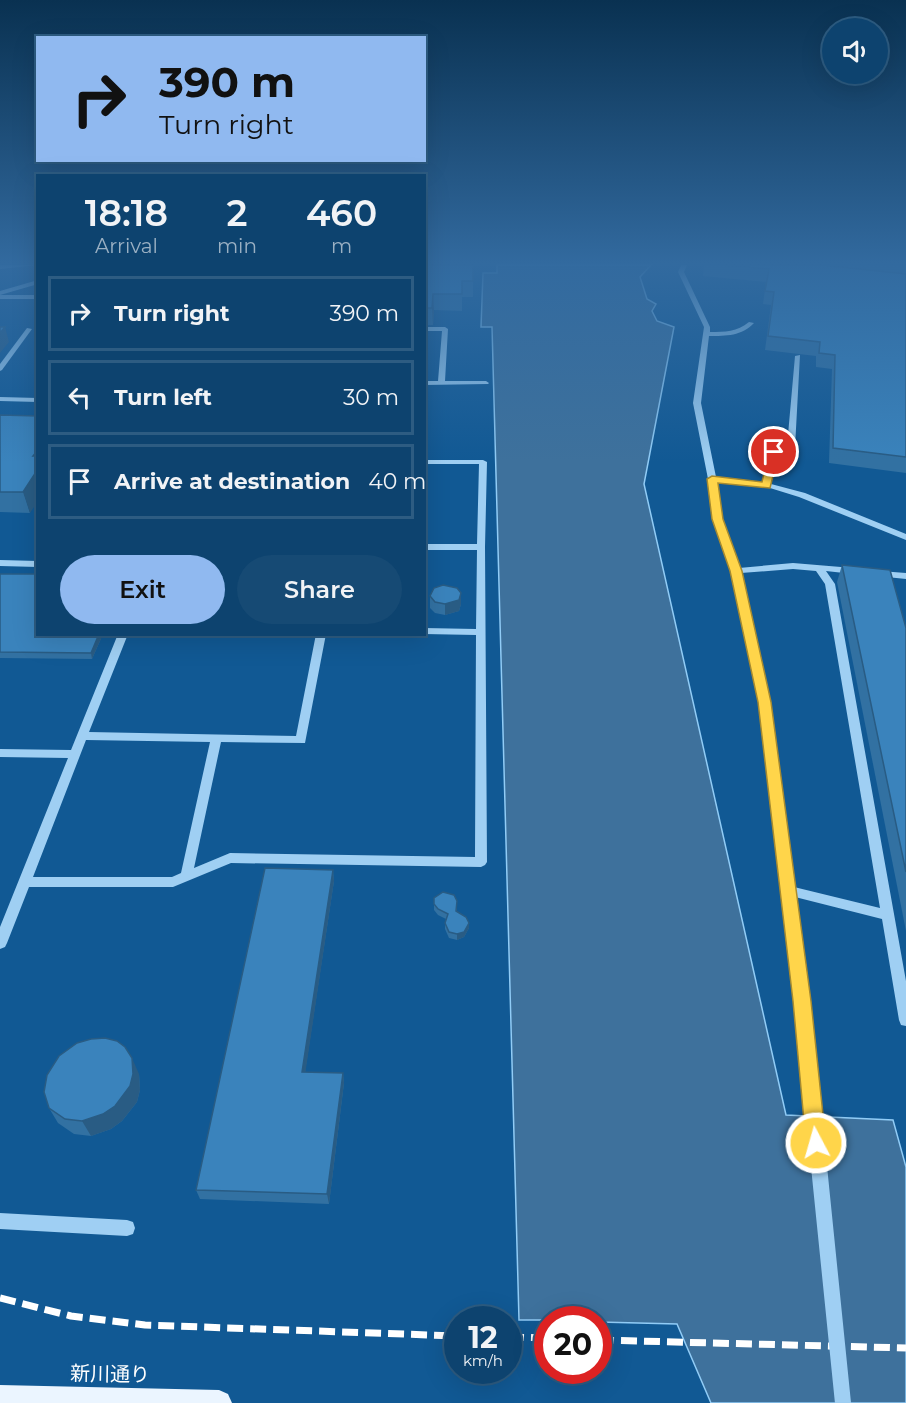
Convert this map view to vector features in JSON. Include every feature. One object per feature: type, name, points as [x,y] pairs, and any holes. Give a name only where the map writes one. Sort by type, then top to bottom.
[{"type":"main road","name":"新川通り","points":[[0,1398],[219,1403]]},
{"type":"street","points":[[0,369],[28,330]]},
{"type":"street","points":[[441,383],[445,330]]},
{"type":"street","points":[[707,330],[697,403],[712,479],[717,519],[736,571],[761,679],[802,1001],[843,1403]]},
{"type":"street","points":[[706,334],[732,334],[743,330]]},
{"type":"street","points":[[766,486],[774,452],[791,447],[798,357]]},
{"type":"street","points":[[0,358],[8,358]]},
{"type":"street","points":[[426,382],[486,383]]},
{"type":"street","points":[[0,399],[36,400]]},
{"type":"street","points":[[24,882],[173,882],[230,858],[481,862],[483,462],[426,462]]},
{"type":"street","points":[[712,479],[766,486],[802,495],[906,537]]},
{"type":"street","points":[[426,547],[481,547]]},
{"type":"street","points":[[0,563],[36,564]]},
{"type":"street","points":[[736,571],[794,566],[906,576]]},
{"type":"street","points":[[819,568],[830,584],[906,1020]]},
{"type":"street","points":[[426,631],[481,632]]},
{"type":"street","points":[[0,943],[122,636]]},
{"type":"street","points":[[81,736],[301,740],[321,636]]},
{"type":"street","points":[[186,877],[216,738]]},
{"type":"street","points":[[0,753],[74,754]]},
{"type":"street","points":[[787,890],[888,915]]},
{"type":"street","points":[[0,1221],[127,1228]]},
{"type":"water","points":[[492,330],[673,330],[644,484],[786,1115],[893,1120],[906,1167],[906,1403],[711,1403],[677,1324],[612,1322],[612,1306],[534,1306],[534,1320],[522,1320],[522,1306],[519,1306]]},
{"type":"building","points":[[769,330],[906,330],[906,457],[833,448],[835,355],[819,353],[820,342],[768,336]]},
{"type":"building","points":[[0,415],[36,416],[36,452],[33,456],[36,456],[36,472],[23,492],[0,492]]},
{"type":"building","points":[[842,565],[890,570],[906,628],[906,872]]},
{"type":"building","points":[[0,574],[36,574],[36,636],[98,636],[91,653],[0,652]]},
{"type":"building","points":[[443,585],[457,588],[461,593],[459,600],[445,604],[435,602],[430,596],[434,588]]},
{"type":"building","points":[[265,868],[333,870],[302,1072],[343,1073],[327,1194],[196,1190]]},
{"type":"building","points":[[443,892],[454,895],[457,901],[456,911],[466,917],[469,923],[464,932],[457,934],[449,932],[445,923],[448,914],[434,904],[434,898]]},
{"type":"building","points":[[105,1038],[117,1041],[125,1047],[132,1058],[133,1074],[130,1086],[115,1106],[103,1114],[82,1121],[65,1119],[49,1108],[44,1092],[47,1075],[59,1056],[77,1043]]},
{"type":"railway","points":[[0,1298],[71,1316],[145,1325],[444,1336]]},
{"type":"railway","points":[[522,1337],[534,1338]]},
{"type":"railway","points":[[612,1340],[906,1348]]},
{"type":"route","points":[[774,452],[766,486],[712,479],[717,519],[736,571],[765,702],[802,1001],[816,1143]]}]
